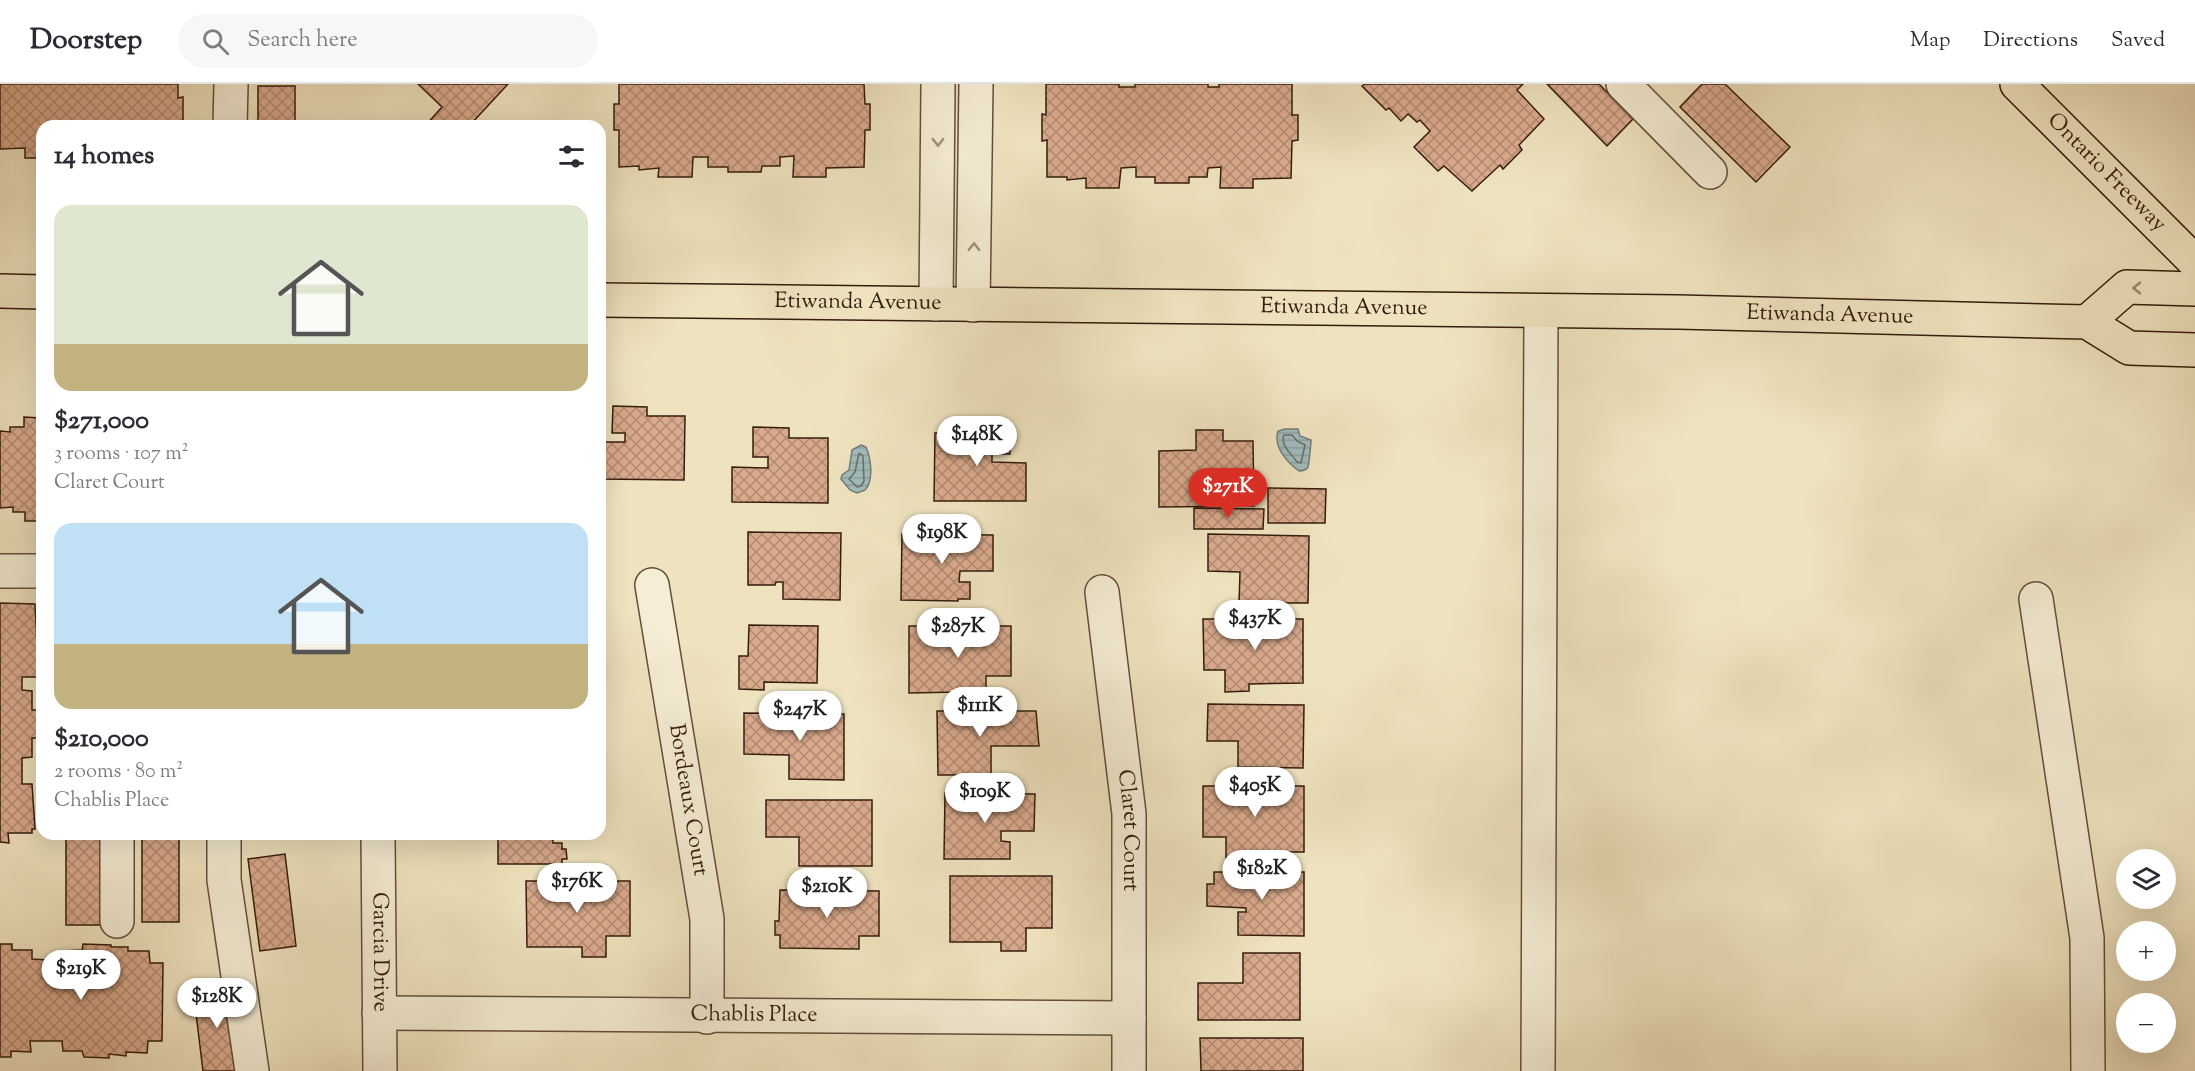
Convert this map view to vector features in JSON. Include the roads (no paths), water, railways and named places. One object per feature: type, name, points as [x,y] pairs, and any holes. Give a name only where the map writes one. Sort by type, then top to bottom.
[{"type":"main road","name":"Ontario Freeway","points":[[2017,84],[2195,262]]},
{"type":"main road","points":[[2195,289],[2127,287],[2087,322],[2129,348],[2195,350]]},
{"type":"main road","points":[[0,291],[36,292]]},
{"type":"main road","name":"Etiwanda Avenue","points":[[606,300],[1678,312],[2087,322]]},
{"type":"street","points":[[230,120],[231,84]]},
{"type":"street","points":[[936,304],[938,84]]},
{"type":"street","points":[[974,305],[976,84]]},
{"type":"street","points":[[1623,84],[1710,172]]},
{"type":"street","points":[[1538,1071],[1541,311]]},
{"type":"street","points":[[0,571],[36,571]]},
{"type":"street","name":"Bordeaux Court","points":[[652,585],[706,919],[707,1017]]},
{"type":"street","name":"Claret Court","points":[[1102,592],[1129,814],[1129,1071]]},
{"type":"street","points":[[2036,599],[2087,938],[2088,1071]]},
{"type":"street","points":[[117,840],[117,921]]},
{"type":"street","points":[[224,840],[224,880],[252,1071]]},
{"type":"street","name":"Garcia Drive","points":[[378,840],[380,1071]]},
{"type":"street","name":"Chablis Place","points":[[379,1013],[707,1017],[1129,1018]]},
{"type":"water","points":[[1298,429],[1300,436],[1311,440],[1308,467],[1305,470],[1299,471],[1294,467],[1279,448],[1278,431]]},
{"type":"water","points":[[861,445],[866,447],[868,452],[871,475],[865,490],[857,493],[850,490],[841,479],[842,475],[849,470],[852,450]]}]
